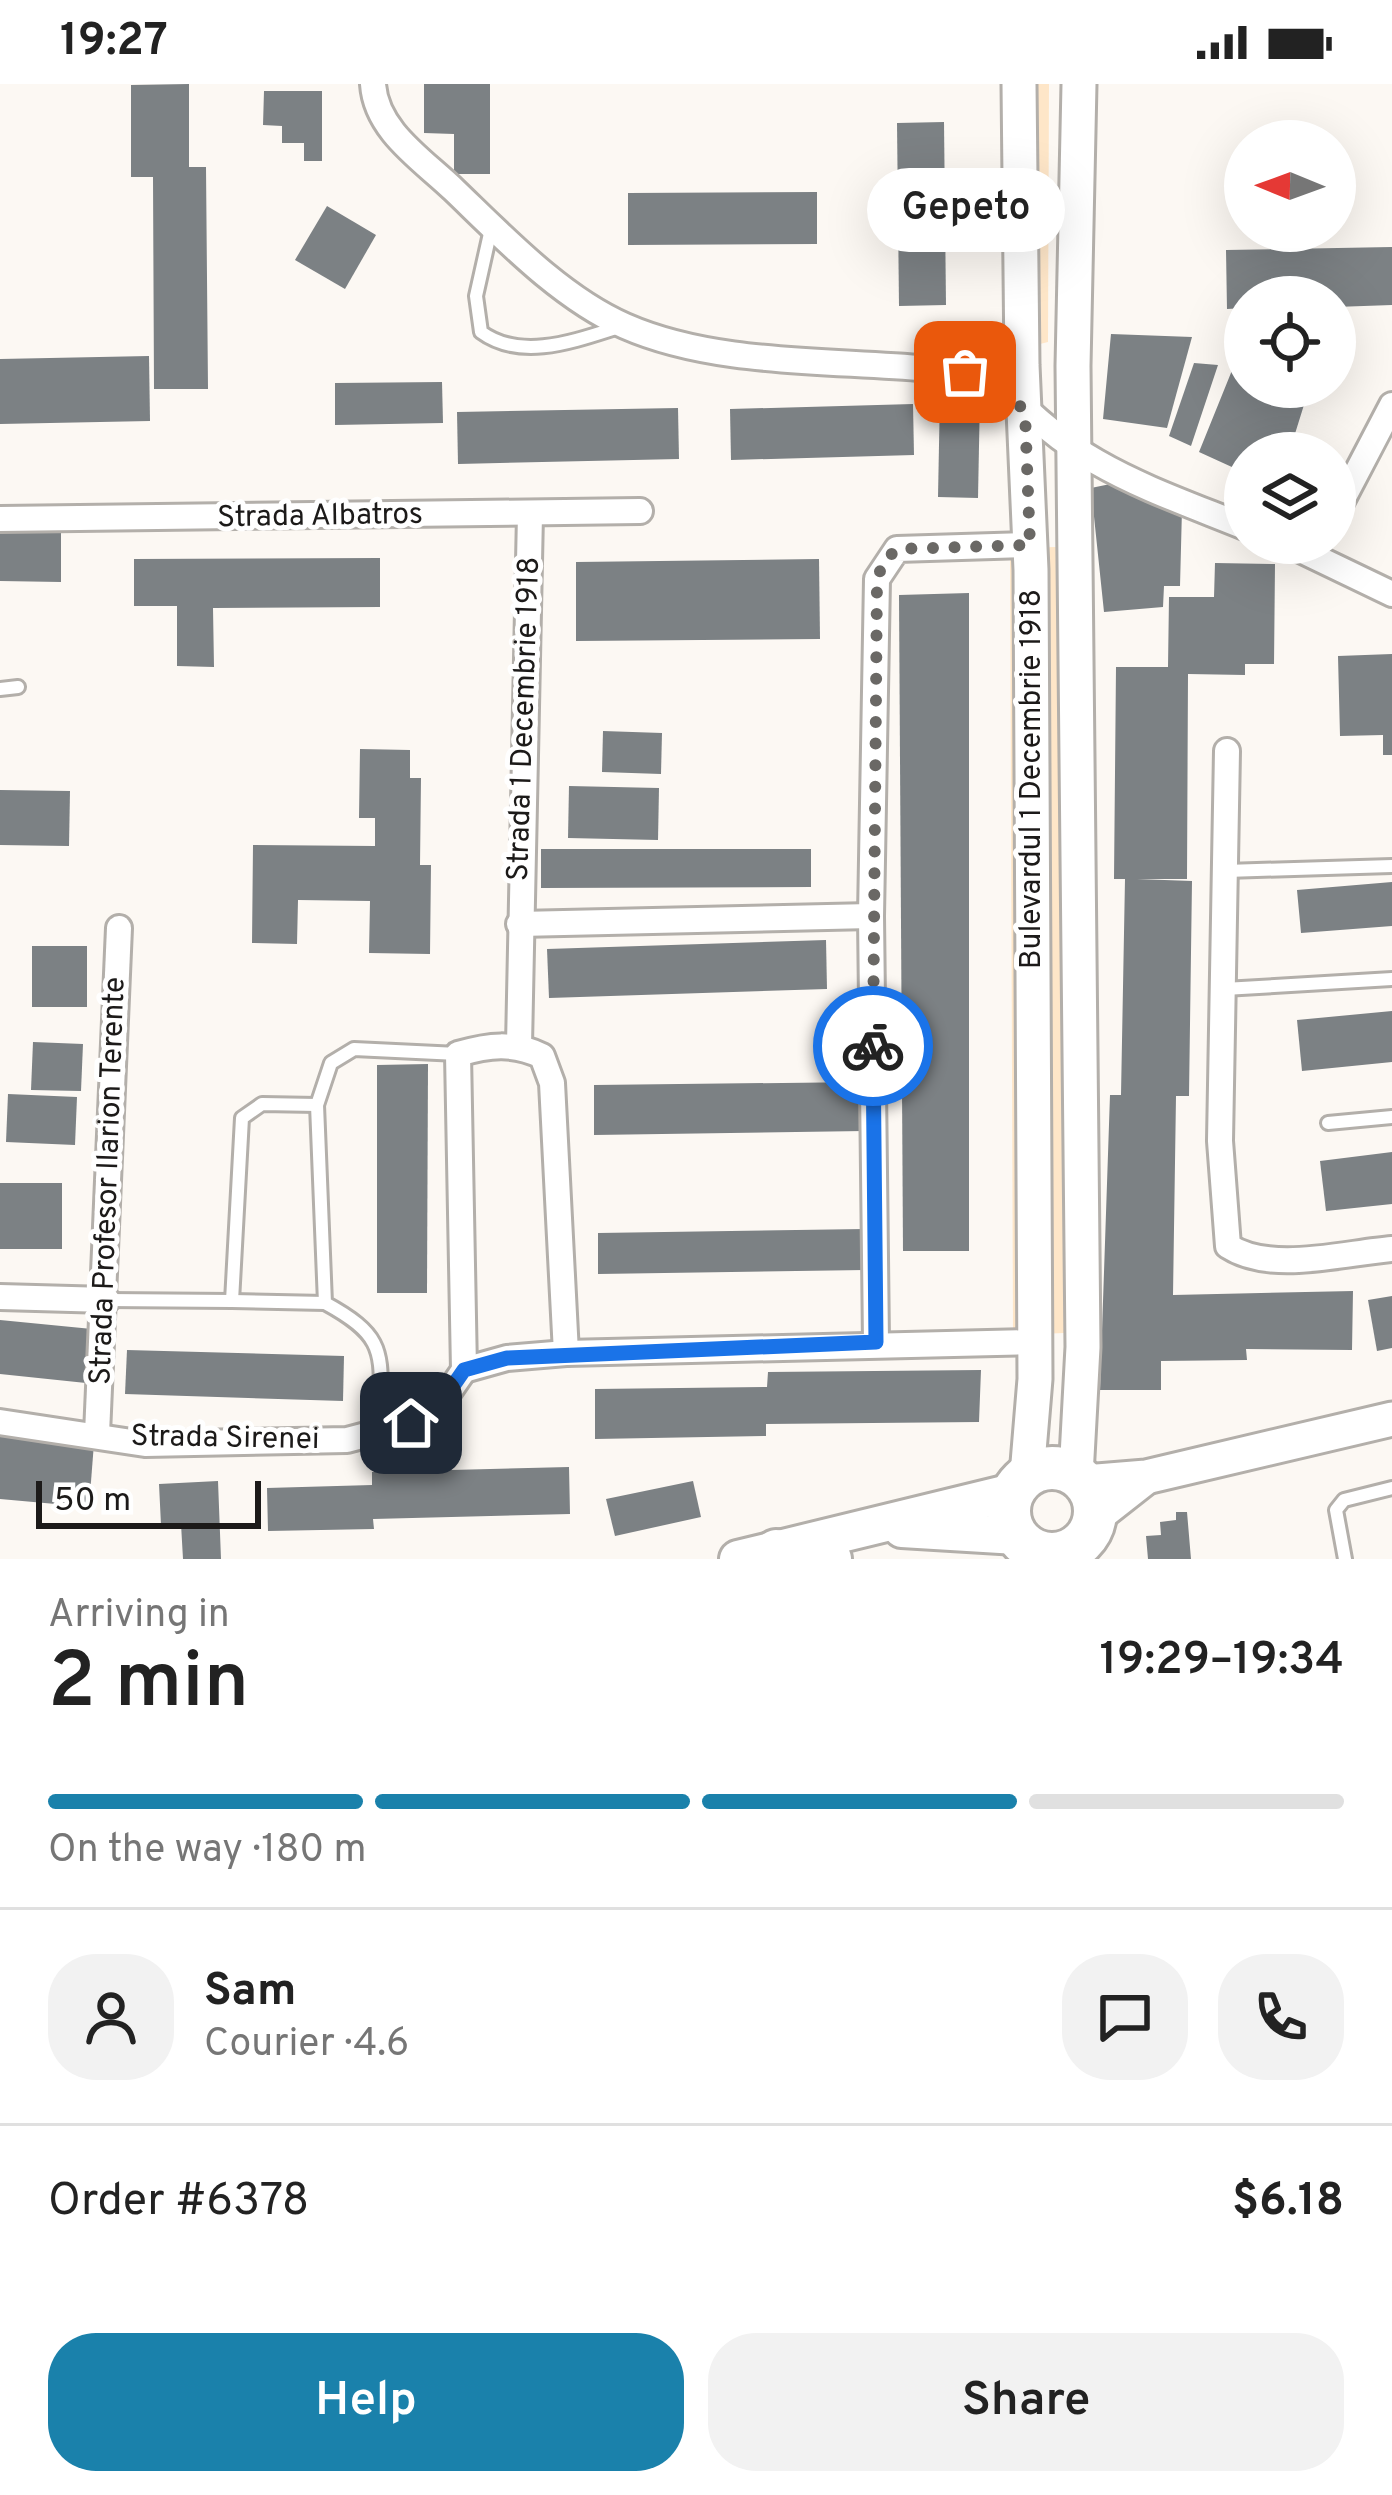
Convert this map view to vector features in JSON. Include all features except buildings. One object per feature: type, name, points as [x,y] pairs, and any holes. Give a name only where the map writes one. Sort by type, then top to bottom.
[{"type":"highway","points":[[1052,1467],[1083,1515],[1054,1554],[1024,1547],[1009,1515],[1020,1484],[1052,1467]]},
{"type":"highway","points":[[757,1555],[830,1559]]},
{"type":"main road","name":"Bulevardul 1 Decembrie 1918","points":[[1019,84],[1030,545],[1034,1342],[1020,1484]]},
{"type":"main road","name":"Bulevardul 1 Decembrie 1918","points":[[1078,84],[1074,452],[1083,1515]]},
{"type":"main road","points":[[1083,1515],[1146,1477],[1392,1419]]},
{"type":"main road","points":[[757,1555],[874,1528],[1020,1484]]},
{"type":"main road","points":[[874,1528],[1024,1547]]},
{"type":"street","points":[[373,84],[386,124],[491,229],[623,326],[673,342],[741,352],[996,378],[1025,412],[1103,470],[1224,519]]},
{"type":"street","points":[[1356,474],[1392,405]]},
{"type":"street","name":"Strada Albatros","points":[[0,519],[640,511]]},
{"type":"street","name":"Strada 1 Decembrie 1918","points":[[519,1045],[530,514]]},
{"type":"street","points":[[876,1342],[871,916],[877,579],[884,561],[897,549],[1030,545]]},
{"type":"street","points":[[1342,564],[1392,594]]},
{"type":"street","points":[[1227,751],[1220,1141],[1228,1246],[1243,1256],[1274,1260],[1392,1249]]},
{"type":"street","name":"Strada 1 Decembrie 1918","points":[[519,924],[871,916]]},
{"type":"street","name":"Strada Profesor Ilarion Terente","points":[[98,1434],[107,1300],[118,928]]},
{"type":"street","points":[[566,1353],[552,1084],[542,1056],[519,1045],[458,1054],[464,1370],[507,1358],[566,1353],[876,1342],[1034,1342]]},
{"type":"street","points":[[0,1297],[107,1300]]},
{"type":"street","name":"Strada Sirenei","points":[[0,1422],[146,1444],[347,1440],[411,1423],[437,1409],[464,1370]]},
{"type":"lane","points":[[491,229],[476,296],[481,332],[498,345],[532,347],[623,326]]},
{"type":"lane","points":[[0,689],[18,687]]},
{"type":"lane","points":[[1225,871],[1392,866]]},
{"type":"lane","points":[[1222,988],[1392,979]]},
{"type":"lane","points":[[325,1303],[317,1105],[331,1064],[354,1049],[458,1054]]},
{"type":"lane","points":[[232,1301],[242,1118],[262,1104],[317,1105]]},
{"type":"lane","points":[[1328,1123],[1392,1117]]},
{"type":"lane","points":[[107,1300],[325,1303],[366,1325],[377,1341],[382,1428]]},
{"type":"lane","points":[[1346,1559],[1336,1510],[1344,1500],[1392,1488]]},
{"type":"shaded area","points":[[1025,84],[1049,84],[1048,342],[1028,347]]},
{"type":"shaded area","points":[[1057,547],[1064,1333],[1013,1335],[1010,548]]},
{"type":"way so far","points":[[873,1046],[877,579],[884,561],[897,549],[1030,545],[1025,412],[996,378],[965,372]]},
{"type":"place","name":"Gepeto","points":[[965,372]]},
{"type":"route","points":[[411,1423],[437,1409],[464,1370],[507,1358],[876,1342],[873,1046]]}]
